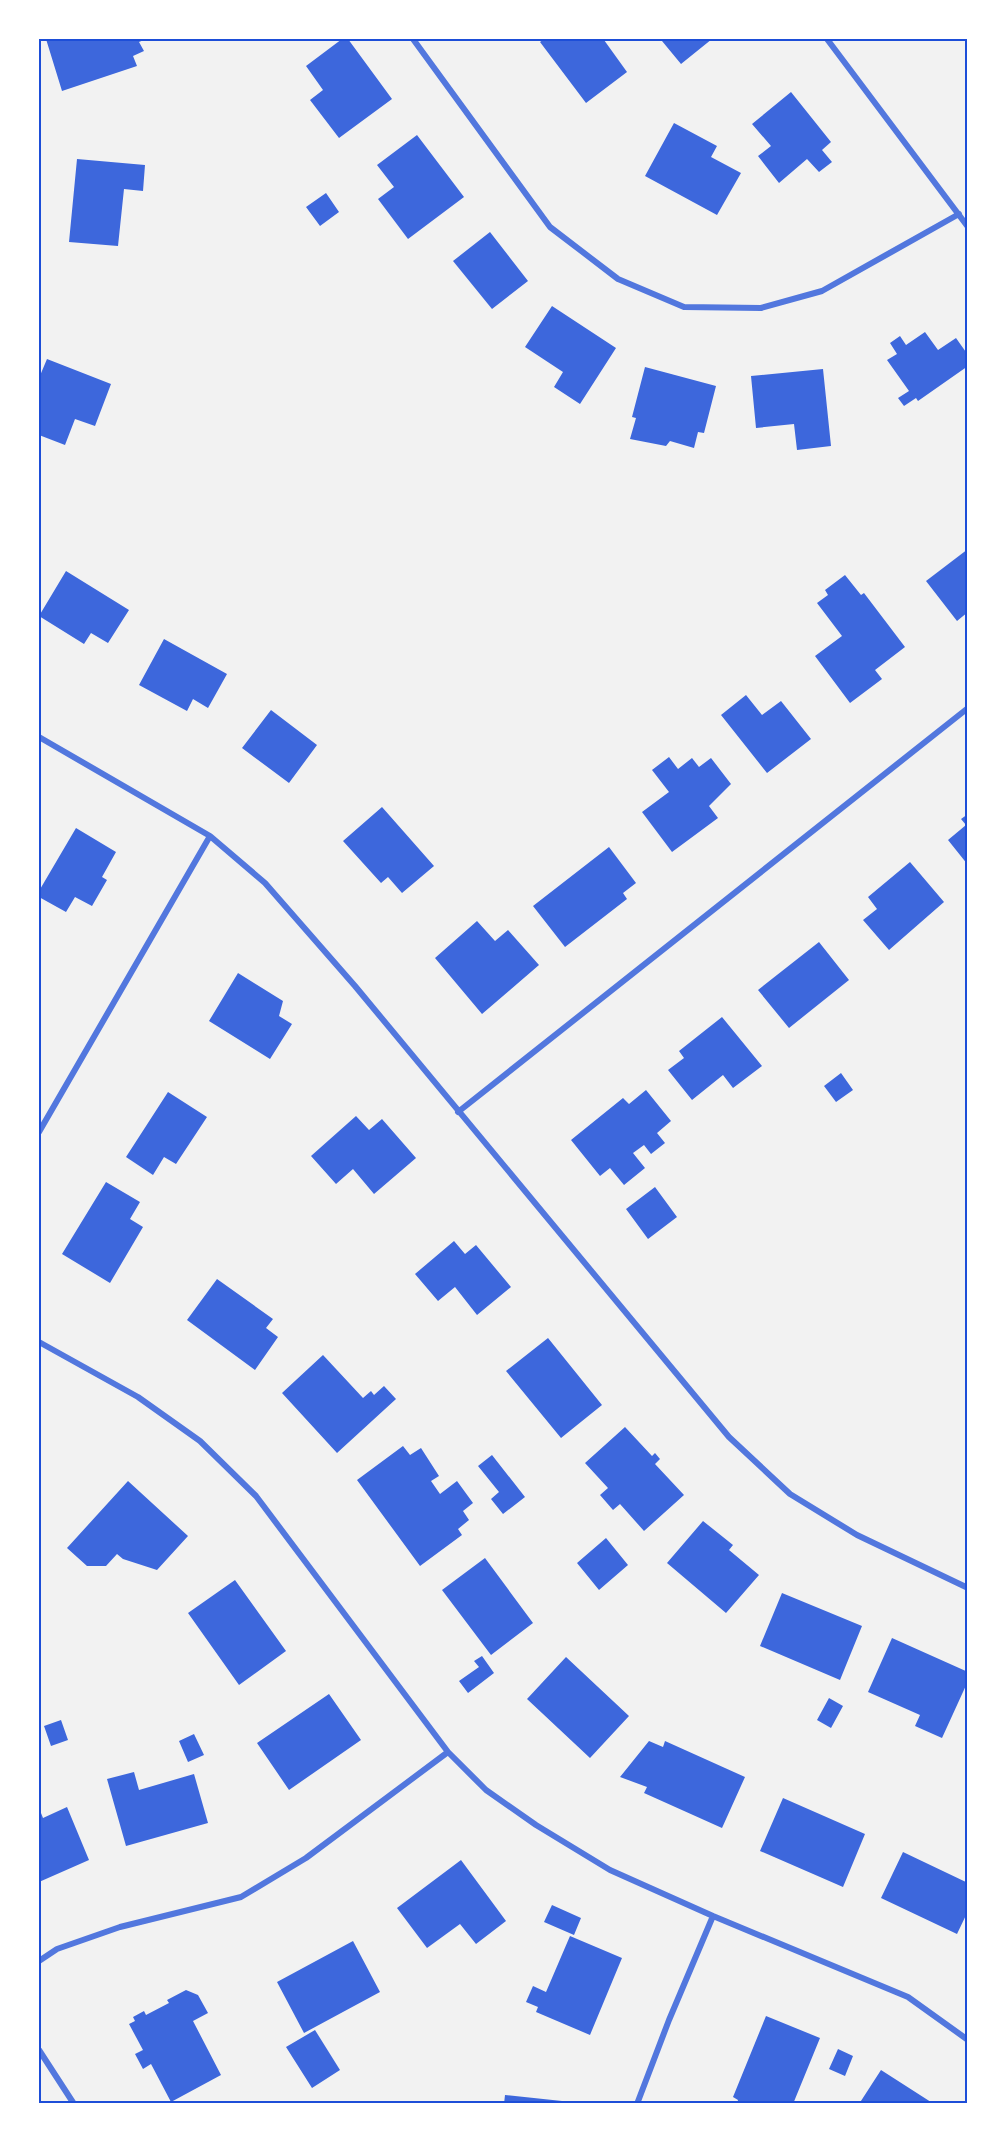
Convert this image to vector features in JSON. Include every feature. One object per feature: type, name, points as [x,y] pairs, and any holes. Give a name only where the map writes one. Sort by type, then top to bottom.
[{"type":"street","points":[[413,39],[550,227],[618,279],[684,307],[760,308],[822,291],[958,214]]},
{"type":"street","points":[[827,39],[968,227]]},
{"type":"street","points":[[458,1112],[968,708]]},
{"type":"street","points":[[39,737],[210,836],[265,883],[355,986],[729,1437],[790,1494],[857,1535],[968,1588]]},
{"type":"street","points":[[39,1132],[210,836]]},
{"type":"street","points":[[39,1342],[138,1397],[200,1441],[256,1496],[448,1752],[486,1790],[536,1826],[610,1870],[713,1916],[908,1996],[968,2040]]},
{"type":"street","points":[[39,1961],[57,1949],[120,1927],[180,1914],[241,1897],[306,1858],[448,1752]]},
{"type":"street","points":[[637,2104],[669,2020],[713,1916]]},
{"type":"street","points":[[39,2050],[74,2104]]},
{"type":"building","points":[[46,39],[146,39],[139,42],[144,51],[133,56],[137,66],[62,91]]},
{"type":"building","points":[[342,39],[348,39],[392,99],[339,138],[310,100],[323,90],[306,66]]},
{"type":"building","points":[[544,39],[605,39],[627,72],[586,103],[540,42]]},
{"type":"building","points":[[665,39],[712,39],[681,64],[662,41]]},
{"type":"building","points":[[791,92],[831,142],[822,150],[832,162],[819,172],[807,159],[779,183],[758,156],[771,146],[752,124]]},
{"type":"building","points":[[674,123],[717,146],[711,157],[741,173],[717,215],[645,176]]},
{"type":"building","points":[[417,135],[464,197],[408,239],[378,199],[394,187],[377,165]]},
{"type":"building","points":[[77,159],[145,165],[143,191],[124,189],[118,246],[69,242]]},
{"type":"building","points":[[326,193],[339,212],[320,226],[306,207]]},
{"type":"building","points":[[490,232],[528,281],[492,309],[453,261]]},
{"type":"building","points":[[552,306],[616,348],[580,404],[554,387],[563,372],[525,347]]},
{"type":"building","points":[[925,332],[938,350],[956,338],[968,355],[968,366],[918,401],[916,398],[904,406],[898,398],[909,391],[887,360],[897,354],[890,343],[900,336],[906,345]]},
{"type":"building","points":[[47,359],[111,384],[95,426],[75,419],[65,445],[39,435],[39,378]]},
{"type":"building","points":[[645,367],[716,386],[704,433],[698,432],[694,448],[670,441],[666,446],[630,439],[636,418],[632,417]]},
{"type":"building","points":[[823,369],[831,446],[797,450],[794,424],[756,428],[751,376]]},
{"type":"building","points":[[968,549],[968,612],[957,621],[926,581]]},
{"type":"building","points":[[66,571],[129,610],[108,643],[91,633],[84,644],[39,616]]},
{"type":"building","points":[[845,575],[861,595],[864,593],[905,647],[875,670],[882,679],[850,703],[815,656],[842,636],[817,603],[828,595],[825,590]]},
{"type":"building","points":[[164,639],[227,674],[208,708],[193,699],[187,711],[139,685]]},
{"type":"building","points":[[746,695],[762,715],[781,701],[811,739],[767,773],[721,715]]},
{"type":"building","points":[[271,710],[317,745],[289,783],[242,748]]},
{"type":"building","points":[[669,757],[678,769],[692,758],[699,767],[711,758],[731,784],[709,806],[718,818],[672,852],[642,812],[669,792],[652,770]]},
{"type":"building","points":[[382,807],[434,866],[402,893],[388,877],[381,883],[343,841]]},
{"type":"building","points":[[968,814],[968,865],[948,840],[966,825],[961,819]]},
{"type":"building","points":[[76,828],[116,852],[102,877],[107,880],[92,906],[75,897],[66,912],[39,897],[39,891]]},
{"type":"building","points":[[609,847],[636,883],[623,893],[627,899],[565,947],[533,906]]},
{"type":"building","points":[[910,862],[944,902],[889,950],[863,920],[877,909],[868,897]]},
{"type":"building","points":[[477,921],[495,941],[508,930],[539,965],[482,1014],[435,958]]},
{"type":"building","points":[[819,942],[849,980],[789,1028],[758,990]]},
{"type":"building","points":[[238,973],[283,1001],[279,1016],[292,1024],[270,1059],[209,1021]]},
{"type":"building","points":[[722,1017],[762,1066],[733,1088],[723,1075],[692,1100],[668,1070],[684,1058],[679,1051]]},
{"type":"building","points":[[841,1073],[853,1090],[836,1102],[824,1086]]},
{"type":"building","points":[[646,1090],[671,1121],[657,1133],[665,1143],[651,1154],[644,1145],[633,1153],[645,1168],[624,1185],[610,1168],[600,1176],[571,1140],[623,1098],[629,1104]]},
{"type":"building","points":[[168,1092],[207,1117],[176,1164],[164,1157],[153,1175],[126,1157]]},
{"type":"building","points":[[356,1116],[369,1130],[382,1119],[416,1158],[374,1194],[353,1169],[336,1184],[311,1156]]},
{"type":"building","points":[[106,1182],[140,1202],[130,1219],[143,1227],[110,1283],[62,1254]]},
{"type":"building","points":[[655,1187],[677,1217],[648,1239],[626,1209]]},
{"type":"building","points":[[454,1241],[465,1254],[476,1245],[511,1287],[477,1315],[455,1287],[438,1301],[415,1274]]},
{"type":"building","points":[[217,1279],[273,1319],[266,1328],[278,1337],[255,1370],[187,1320]]},
{"type":"building","points":[[548,1338],[602,1405],[561,1438],[506,1371]]},
{"type":"building","points":[[323,1355],[363,1398],[371,1391],[374,1395],[384,1386],[396,1399],[337,1453],[282,1393]]},
{"type":"building","points":[[625,1427],[652,1456],[655,1453],[660,1459],[655,1464],[684,1495],[644,1531],[620,1504],[613,1510],[600,1495],[608,1488],[585,1463]]},
{"type":"building","points":[[403,1446],[410,1455],[421,1448],[439,1476],[431,1481],[440,1494],[457,1481],[473,1503],[463,1511],[469,1520],[458,1529],[462,1535],[420,1566],[357,1480]]},
{"type":"building","points":[[492,1455],[525,1497],[503,1514],[491,1499],[499,1492],[478,1466]]},
{"type":"building","points":[[128,1481],[188,1536],[157,1570],[123,1559],[117,1554],[106,1566],[87,1566],[67,1548]]},
{"type":"building","points":[[703,1521],[733,1545],[729,1550],[759,1575],[726,1613],[667,1563]]},
{"type":"building","points":[[606,1538],[628,1565],[599,1590],[577,1563]]},
{"type":"building","points":[[485,1558],[533,1623],[491,1655],[442,1590]]},
{"type":"building","points":[[235,1580],[286,1651],[239,1685],[188,1613]]},
{"type":"building","points":[[782,1593],[862,1626],[840,1680],[760,1646]]},
{"type":"building","points":[[892,1638],[968,1672],[968,1681],[942,1738],[915,1726],[920,1715],[868,1692]]},
{"type":"building","points":[[482,1656],[494,1673],[468,1693],[459,1681],[479,1667],[474,1661]]},
{"type":"building","points":[[566,1657],[629,1716],[590,1758],[527,1699]]},
{"type":"building","points":[[329,1694],[361,1740],[289,1790],[257,1743]]},
{"type":"building","points":[[829,1698],[843,1706],[831,1728],[817,1720]]},
{"type":"building","points":[[61,1720],[68,1740],[51,1746],[44,1726]]},
{"type":"building","points":[[194,1734],[204,1755],[188,1762],[179,1741]]},
{"type":"building","points":[[649,1741],[663,1747],[665,1741],[745,1777],[722,1828],[644,1793],[647,1787],[620,1777]]},
{"type":"building","points":[[134,1772],[139,1790],[194,1774],[208,1823],[126,1846],[107,1779]]},
{"type":"building","points":[[783,1798],[865,1834],[843,1887],[760,1851]]},
{"type":"building","points":[[67,1807],[89,1860],[39,1882],[39,1808],[43,1818]]},
{"type":"building","points":[[903,1852],[968,1883],[968,1911],[957,1934],[881,1898]]},
{"type":"building","points":[[461,1860],[506,1921],[476,1944],[460,1924],[427,1948],[397,1908]]},
{"type":"building","points":[[552,1905],[581,1918],[574,1935],[544,1922]]},
{"type":"building","points":[[570,1936],[622,1958],[590,2035],[536,2012],[538,2007],[526,2002],[533,1986],[546,1992]]},
{"type":"building","points":[[353,1941],[380,1992],[304,2033],[277,1982]]},
{"type":"building","points":[[186,1990],[198,1995],[208,2013],[193,2021],[221,2075],[171,2102],[151,2064],[143,2069],[135,2054],[143,2050],[129,2024],[135,2021],[133,2017],[144,2011],[146,2015],[169,2003],[167,2000]]},
{"type":"building","points":[[766,2016],[820,2038],[793,2104],[737,2104],[738,2100],[733,2097]]},
{"type":"building","points":[[315,2030],[340,2070],[312,2088],[286,2047]]},
{"type":"building","points":[[838,2049],[853,2056],[845,2076],[829,2069]]},
{"type":"building","points":[[881,2070],[934,2104],[859,2104]]},
{"type":"building","points":[[505,2095],[562,2101],[562,2104],[504,2104]]}]
